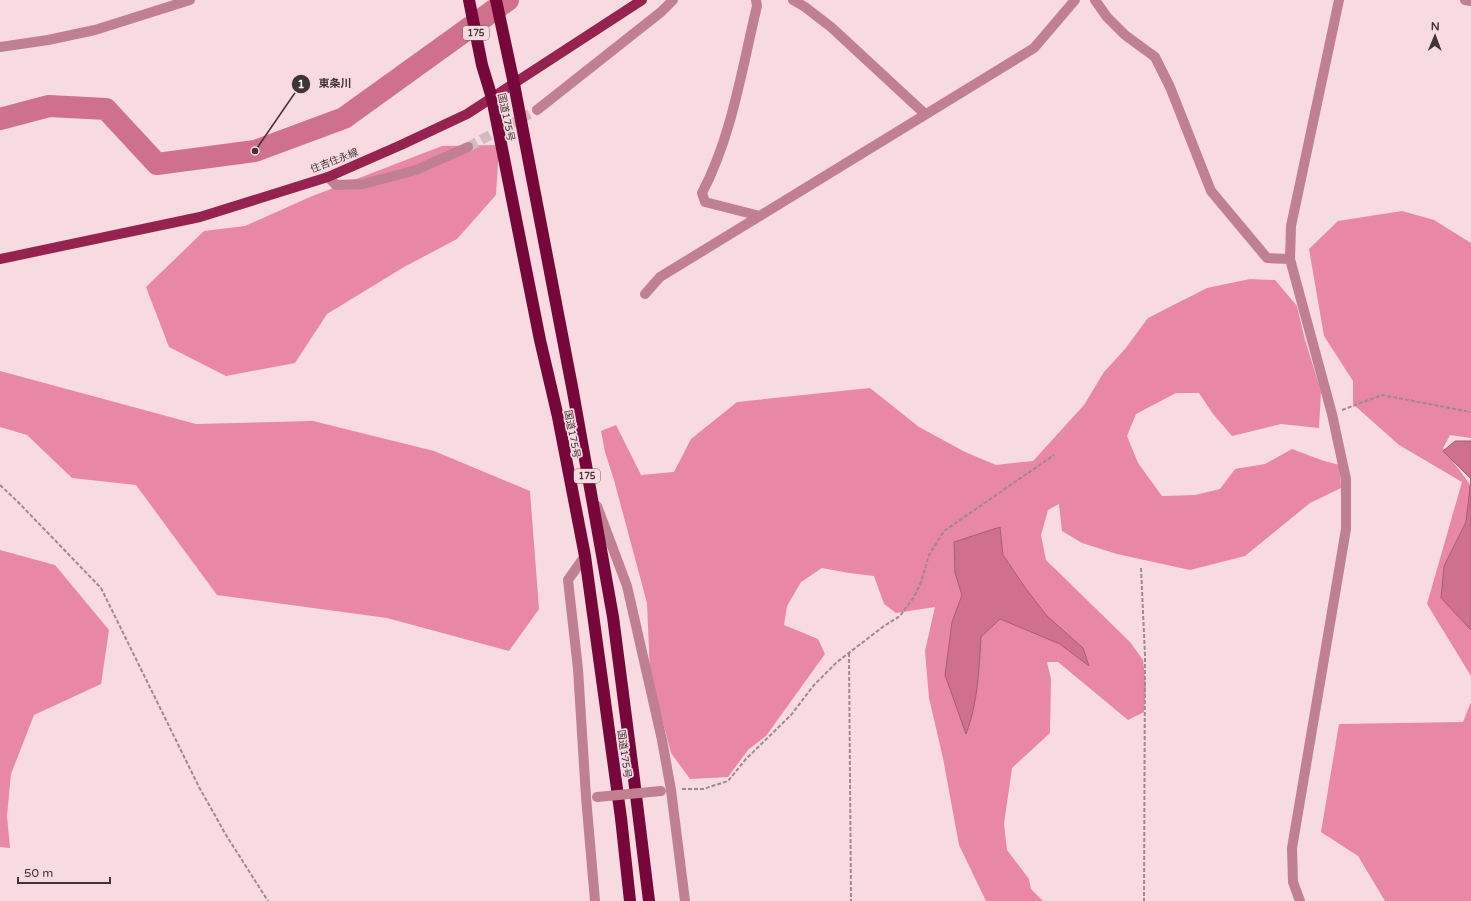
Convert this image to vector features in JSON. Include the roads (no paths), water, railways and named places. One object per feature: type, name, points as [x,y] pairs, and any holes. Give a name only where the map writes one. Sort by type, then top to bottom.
[{"type":"highway","name":"国道175号","points":[[469,0],[482,65],[492,98],[540,340],[558,417],[585,556],[620,811],[630,901]]},
{"type":"highway","name":"国道175号","points":[[496,0],[514,84],[573,392],[612,617],[649,901]]},
{"type":"main road","name":"住吉住永線","points":[[0,259],[200,217],[328,176],[401,145],[467,114],[642,0]]},
{"type":"street","points":[[0,47],[48,40],[95,30],[190,0]]},
{"type":"street","points":[[538,110],[661,12],[673,0]]},
{"type":"street","points":[[756,0],[757,6],[729,124],[712,175],[702,193],[705,202],[760,216]]},
{"type":"street","points":[[793,0],[805,7],[831,27],[925,114]]},
{"type":"street","points":[[645,294],[660,277],[1034,48],[1075,0]]},
{"type":"street","points":[[1095,0],[1107,17],[1125,36],[1155,57],[1170,87],[1211,191],[1268,258],[1290,259]]},
{"type":"street","points":[[1300,901],[1293,882],[1292,848],[1346,529],[1346,479],[1332,414],[1290,259],[1291,226],[1339,0]]},
{"type":"street","points":[[1465,0],[1471,2]]},
{"type":"street","points":[[328,176],[336,185],[363,184],[416,170],[468,147]]},
{"type":"street","points":[[588,481],[627,586],[662,740],[671,790],[685,901]]},
{"type":"street","points":[[585,556],[568,580],[578,669],[586,797],[595,901]]},
{"type":"street","points":[[586,797],[671,790]]},
{"type":"waterway","points":[[0,119],[49,106],[106,109],[157,164],[255,151],[344,118],[508,0]]},
{"type":"tunnel","points":[[468,147],[537,110]]},
{"type":"place","name":"東条川","points":[[255,151]]}]
